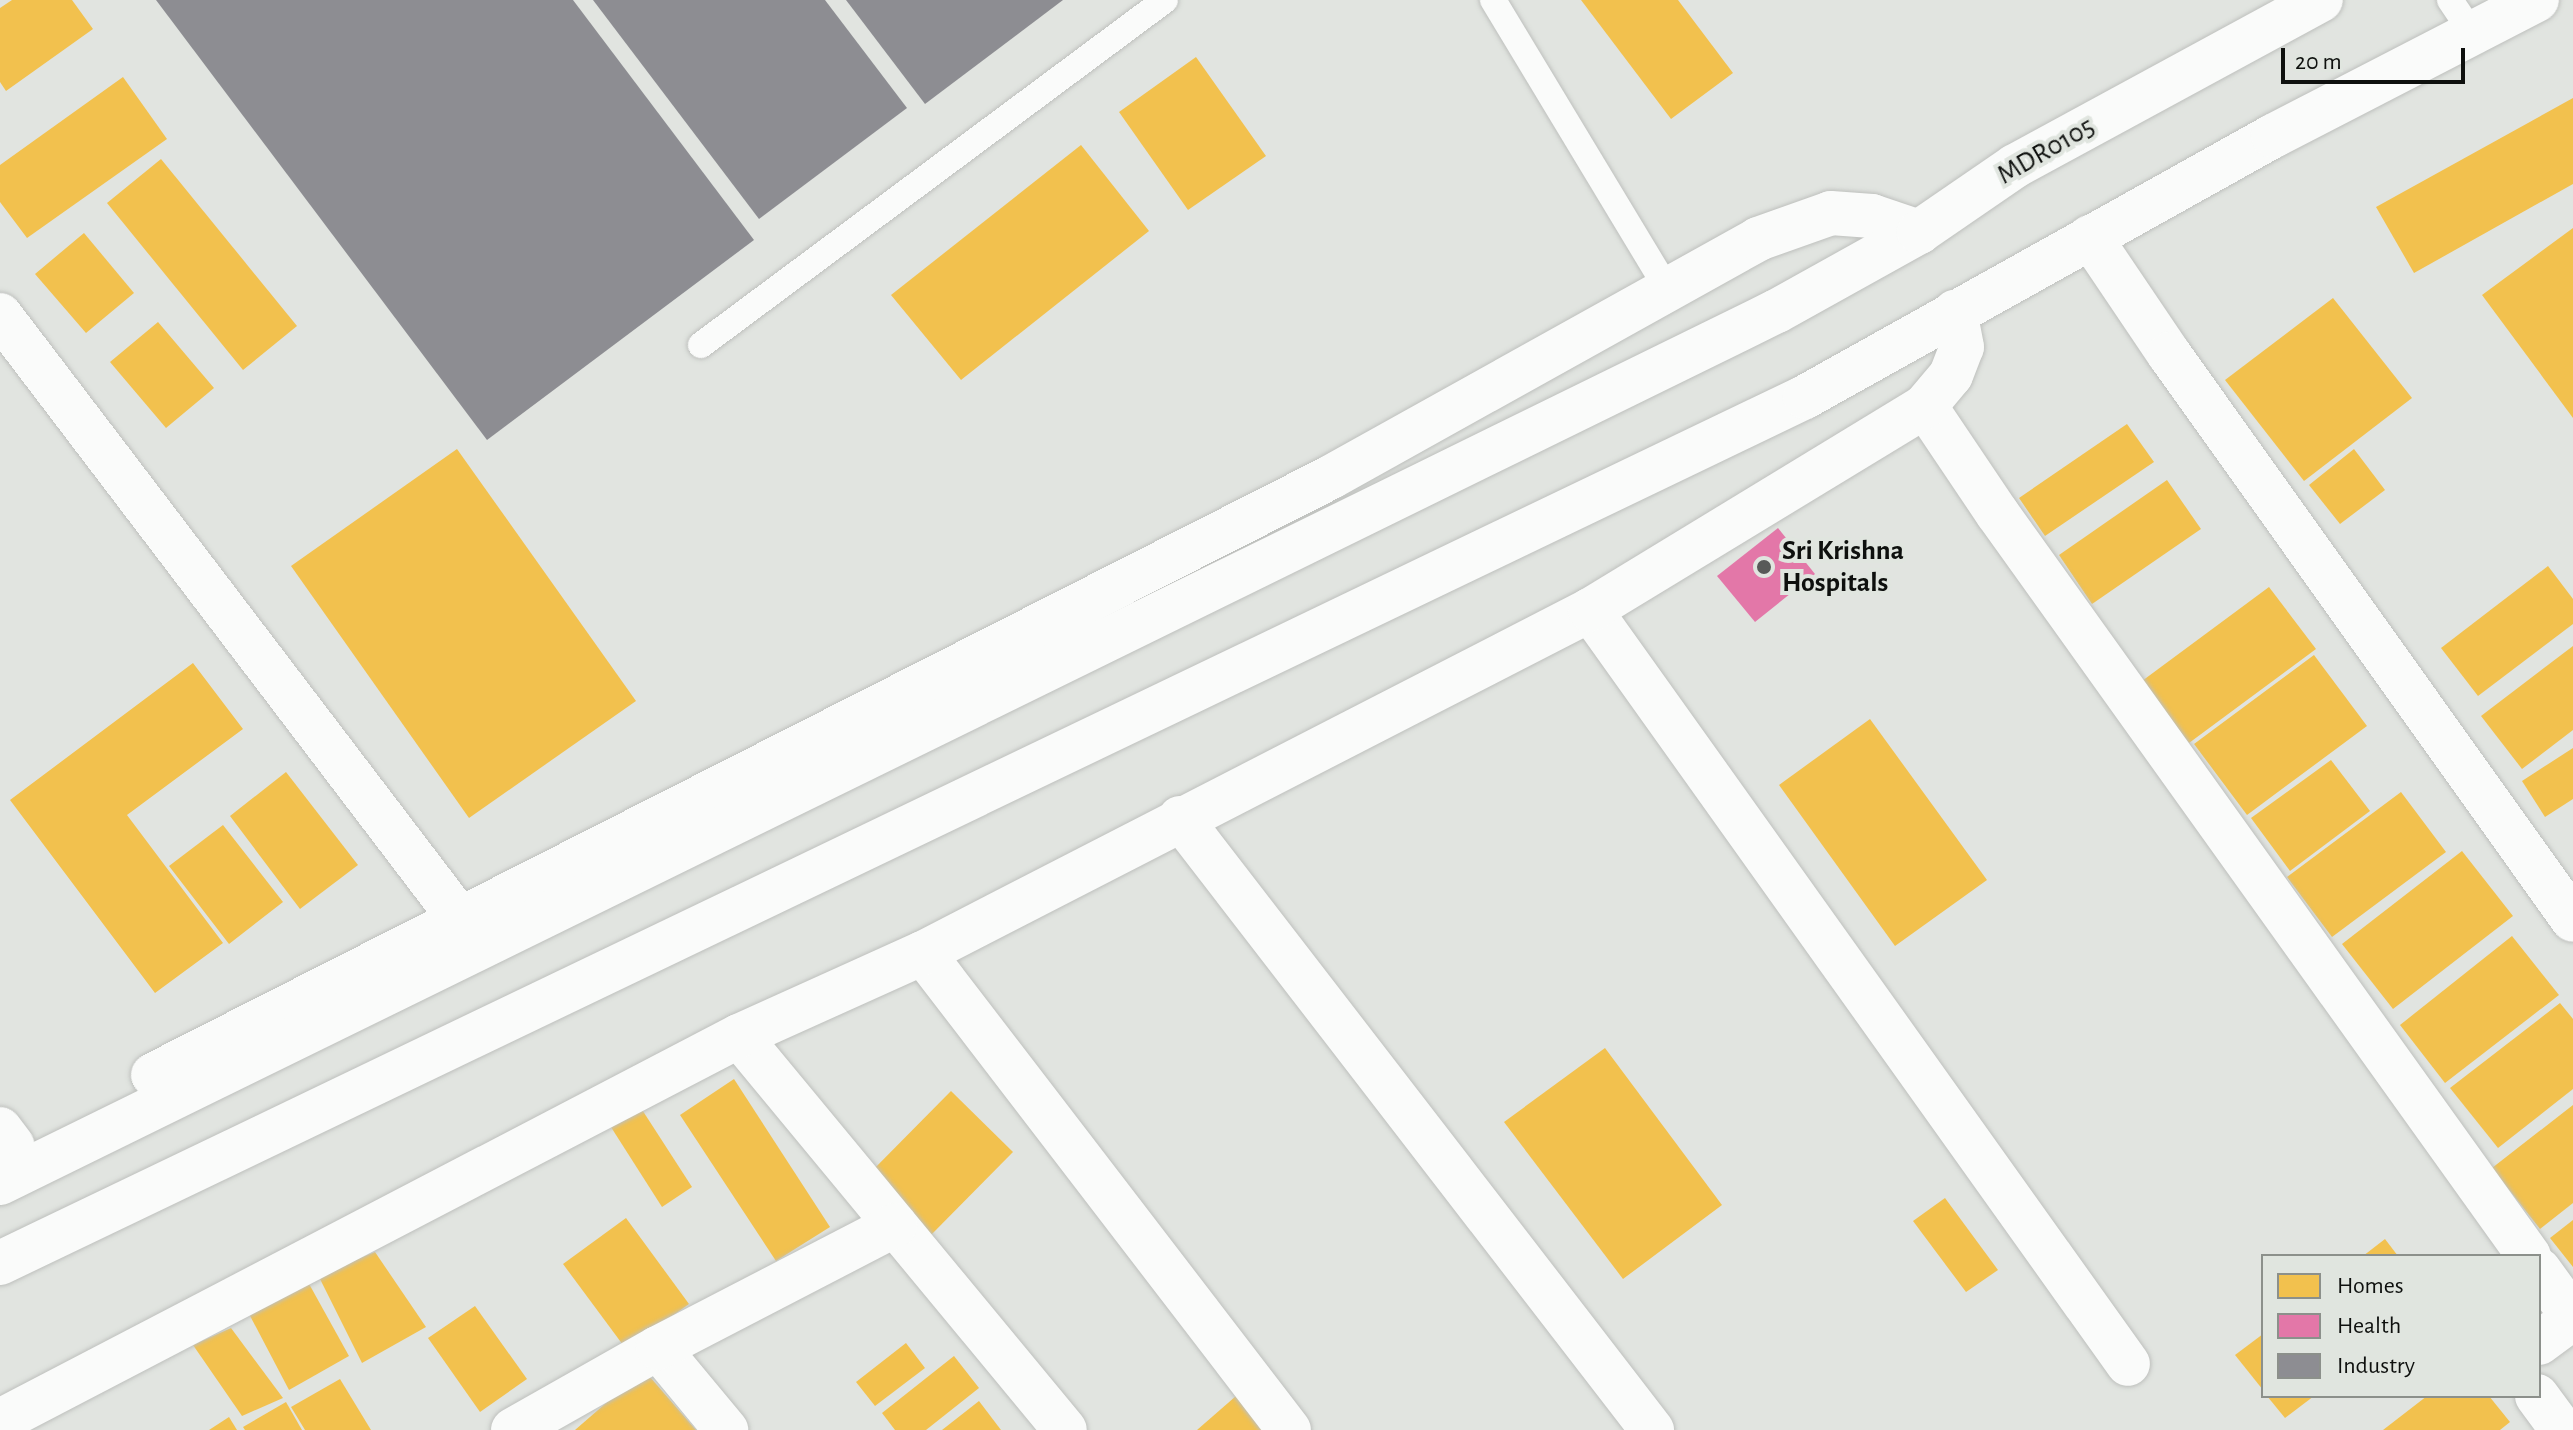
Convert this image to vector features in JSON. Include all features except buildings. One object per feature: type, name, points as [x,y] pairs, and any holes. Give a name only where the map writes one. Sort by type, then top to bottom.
[{"type":"street","name":"MDR0105","points":[[3,1153],[1777,311],[1919,232],[2015,166],[2321,0]]},
{"type":"street","points":[[0,1263],[1805,397],[2090,237],[2461,17],[2537,0]]},
{"type":"street","points":[[3,1153],[459,918],[1331,477],[1758,239],[1831,213],[1872,216],[1919,232]]},
{"type":"street","points":[[2090,237],[2169,354],[2573,920]]},
{"type":"street","points":[[0,1421],[739,1036],[923,953],[1180,818],[1590,610],[1925,406],[1951,375],[1962,347],[1955,312]]},
{"type":"street","points":[[0,315],[459,918]]},
{"type":"street","points":[[1925,406],[2006,526],[2528,1254]]},
{"type":"street","points":[[1590,610],[2128,1364]]},
{"type":"street","points":[[1180,818],[1652,1430]]},
{"type":"street","points":[[923,953],[1289,1430]]},
{"type":"street","points":[[739,1036],[1065,1430]]},
{"type":"street","points":[[513,1430],[658,1348],[895,1225]]},
{"type":"street","points":[[2541,1273],[2573,1318],[2541,1342]]},
{"type":"street","points":[[658,1348],[726,1430]]},
{"type":"street","points":[[2538,1398],[2562,1430]]},
{"type":"lane","points":[[701,345],[1165,0]]},
{"type":"lane","points":[[1493,0],[1668,290]]},
{"type":"place","name":"Sri Krishna Hospitals","points":[[1764,567]]}]
